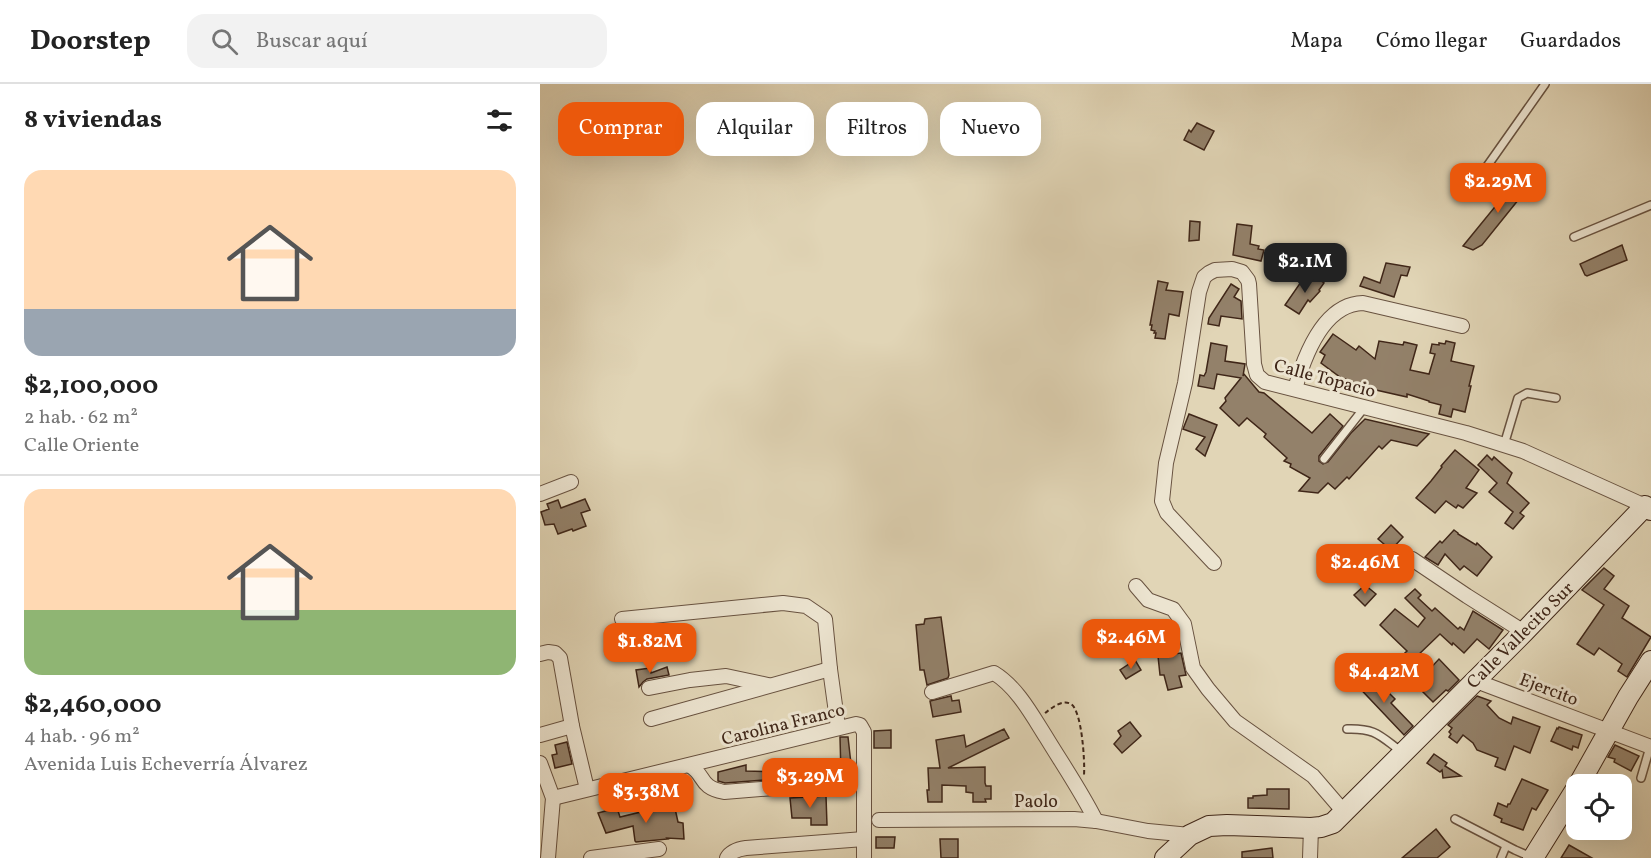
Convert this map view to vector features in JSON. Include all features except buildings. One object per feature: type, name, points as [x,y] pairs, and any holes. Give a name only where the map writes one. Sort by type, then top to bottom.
[{"type":"street","name":"Calle Topacio","points":[[1214,563],[1167,513],[1162,501],[1166,463],[1185,383],[1199,292],[1204,277],[1215,270],[1232,269],[1242,272],[1248,280],[1254,364],[1257,375],[1265,382],[1466,433],[1523,451],[1648,508]]},
{"type":"street","points":[[1295,389],[1304,359],[1327,321],[1339,310],[1352,303],[1363,303],[1462,326]]},
{"type":"street","points":[[540,494],[571,482]]},
{"type":"street","name":"Calle Vallecito Sur","points":[[1311,828],[1333,822],[1344,812],[1648,508]]},
{"type":"street","points":[[1412,558],[1524,632]]},
{"type":"street","points":[[1136,586],[1148,600],[1173,609],[1184,624],[1194,668],[1235,721],[1313,776],[1344,812]]},
{"type":"street","points":[[622,619],[783,603],[806,606],[825,619],[838,727]]},
{"type":"street","points":[[540,654],[555,652],[560,658],[572,726],[587,789]]},
{"type":"street","points":[[1585,774],[1651,661]]},
{"type":"street","points":[[651,719],[830,669]]},
{"type":"street","points":[[932,692],[994,673],[1005,680],[1034,720],[1083,796],[1096,821]]},
{"type":"street","points":[[649,688],[726,676],[771,686]]},
{"type":"street","points":[[690,680],[694,707]]},
{"type":"street","name":"Ejercito","points":[[1476,681],[1651,747]]},
{"type":"street","name":"Carolina Franco","points":[[553,798],[855,724],[864,732],[864,858]]},
{"type":"street","points":[[540,735],[572,726]]},
{"type":"street","points":[[540,763],[553,798],[548,858]]},
{"type":"street","points":[[690,766],[705,784],[713,790],[724,792],[863,781]]},
{"type":"street","points":[[1533,858],[1566,805]]},
{"type":"street","name":"Paolo","points":[[879,820],[1096,821],[1148,831],[1190,835]]},
{"type":"street","points":[[1166,858],[1190,835],[1209,826],[1227,825],[1311,828],[1310,858]]},
{"type":"street","points":[[728,857],[737,850],[746,848],[864,839]]},
{"type":"street","points":[[591,858],[659,849]]},
{"type":"lane","points":[[1484,172],[1545,84]]},
{"type":"lane","points":[[1574,237],[1651,205]]},
{"type":"lane","points":[[1504,445],[1518,398],[1527,393],[1556,398]]},
{"type":"lane","points":[[1324,459],[1364,408]]},
{"type":"lane","points":[[1347,729],[1375,732],[1404,753]]},
{"type":"lane","points":[[1641,778],[1651,747]]},
{"type":"lane","points":[[1455,819],[1533,858]]},
{"type":"lane","points":[[1501,858],[1506,846]]},
{"type":"path","points":[[1034,720],[1059,704],[1072,705],[1082,735],[1085,766],[1083,796]]}]
